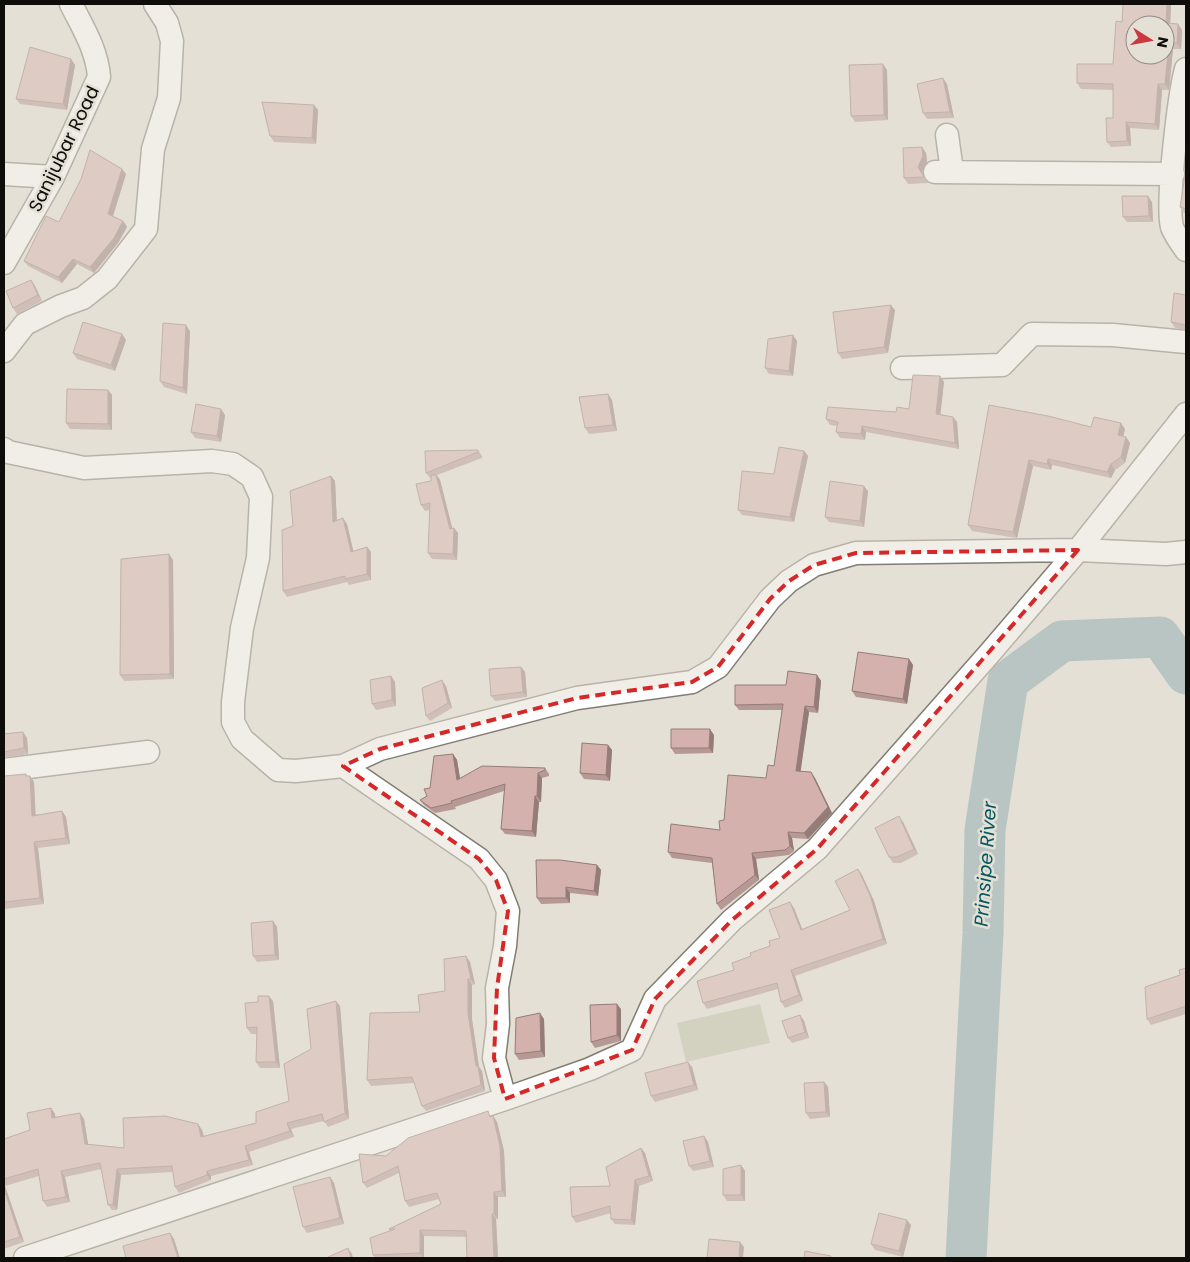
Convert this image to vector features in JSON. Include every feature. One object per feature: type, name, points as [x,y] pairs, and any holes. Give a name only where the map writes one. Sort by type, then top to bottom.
[{"type":"street","name":"Sanijubar Road","points":[[4,263],[53,178],[99,77],[98,61],[71,4]]},
{"type":"street","points":[[4,351],[25,324],[61,306],[83,298],[107,279],[146,229],[154,149],[169,98],[172,42],[167,24],[155,4]]},
{"type":"street","points":[[1186,69],[1172,174],[1170,211],[1173,227],[1186,250]]},
{"type":"street","points":[[947,135],[944,171],[1172,174]]},
{"type":"street","points":[[4,174],[53,178]]},
{"type":"street","points":[[902,368],[1002,365],[1032,334],[1113,336],[1186,342]]},
{"type":"street","points":[[24,1258],[505,1099],[590,1069],[632,1050],[655,999],[732,920],[817,849],[1078,550],[1186,414]]},
{"type":"street","points":[[4,449],[8,452],[84,468],[212,461],[233,464],[252,477],[261,497],[258,558],[242,628],[233,702],[233,722],[242,739],[278,770],[296,771],[343,766],[380,749],[577,698],[692,682],[718,667],[770,598],[790,581],[814,565],[856,553],[1078,550],[1166,554],[1186,552]]},
{"type":"street","points":[[4,770],[148,752]]},
{"type":"street","points":[[343,766],[479,859],[496,880],[508,911],[506,946],[497,988],[498,1024],[494,1058],[505,1099]]},
{"type":"highlighted area","points":[[1078,550],[817,849],[732,920],[655,999],[632,1050],[505,1099],[494,1058],[497,988],[508,911],[496,880],[479,859],[343,766],[380,749],[577,698],[692,682],[718,667],[770,599],[789,581],[814,565],[856,553]]},
{"type":"green space","points":[[760,1004],[770,1043],[686,1062],[677,1023]]},
{"type":"building","points":[[1123,4],[1167,4],[1166,15],[1125,15],[1125,65],[1167,65],[1165,84],[1158,84],[1155,124],[1126,122],[1127,141],[1107,142],[1106,118],[1113,118],[1113,84],[1077,83],[1077,64],[1113,64],[1116,21],[1122,22]]},
{"type":"building","points":[[1175,24],[1178,24],[1177,43],[1175,43]]},
{"type":"building","points":[[30,47],[71,59],[63,104],[16,99]]},
{"type":"building","points":[[883,64],[884,115],[851,116],[849,65]]},
{"type":"building","points":[[943,78],[950,112],[923,113],[917,84]]},
{"type":"building","points":[[262,102],[314,105],[312,138],[270,136]]},
{"type":"building","points":[[922,147],[923,156],[918,167],[924,177],[904,178],[903,148]]},
{"type":"building","points":[[90,150],[122,169],[108,214],[123,221],[114,238],[90,267],[73,259],[58,277],[24,261],[46,216],[59,222],[81,179]]},
{"type":"building","points":[[1186,170],[1186,209],[1180,207]]},
{"type":"building","points":[[1122,196],[1148,196],[1149,216],[1123,217]]},
{"type":"building","points":[[31,280],[38,295],[13,308],[6,291]]},
{"type":"building","points":[[1174,293],[1186,295],[1186,325],[1171,322]]},
{"type":"building","points":[[891,305],[884,347],[838,353],[833,312]]},
{"type":"building","points":[[83,322],[122,334],[111,365],[73,353]]},
{"type":"building","points":[[163,323],[186,325],[183,388],[160,381]]},
{"type":"building","points":[[793,335],[789,371],[765,368],[768,339]]},
{"type":"building","points":[[913,375],[940,376],[936,414],[953,417],[955,443],[862,426],[861,434],[836,432],[838,422],[826,419],[828,407],[896,412],[897,407],[909,409]]},
{"type":"building","points":[[67,389],[108,390],[108,424],[66,423]]},
{"type":"building","points":[[608,394],[613,425],[585,428],[579,397]]},
{"type":"building","points":[[196,404],[221,409],[217,436],[191,432]]},
{"type":"building","points":[[989,405],[1048,416],[1091,427],[1094,417],[1121,423],[1118,435],[1126,437],[1121,457],[1111,464],[1107,472],[1048,459],[1047,464],[1029,460],[1013,532],[968,525]]},
{"type":"building","points":[[779,447],[804,451],[790,517],[738,510],[742,471],[774,474]]},
{"type":"building","points":[[478,450],[478,452],[426,473],[425,451]]},
{"type":"building","points":[[431,475],[436,475],[450,529],[454,528],[453,554],[428,553],[430,503],[421,505],[416,484],[431,481]]},
{"type":"building","points":[[331,476],[333,522],[343,518],[351,552],[367,547],[367,574],[345,579],[345,576],[283,591],[282,530],[293,526],[290,491]]},
{"type":"building","points":[[830,481],[864,486],[860,521],[825,517]]},
{"type":"building","points":[[169,554],[170,674],[120,675],[121,559]]},
{"type":"building","points":[[858,652],[909,659],[903,699],[852,691]]},
{"type":"building","points":[[521,667],[523,692],[491,696],[489,669]]},
{"type":"building","points":[[788,671],[817,675],[814,707],[805,706],[796,771],[811,772],[828,807],[804,833],[788,832],[790,846],[785,850],[752,853],[755,875],[717,904],[712,858],[668,852],[671,824],[720,830],[719,821],[724,820],[728,775],[766,778],[768,765],[774,766],[783,704],[735,705],[735,685],[786,685]]},
{"type":"building","points":[[391,676],[392,700],[372,704],[370,680]]},
{"type":"building","points":[[442,680],[448,703],[426,716],[422,688]]},
{"type":"building","points":[[671,729],[710,729],[709,748],[671,748]]},
{"type":"building","points":[[23,732],[24,748],[4,752],[4,734]]},
{"type":"building","points":[[582,743],[608,745],[606,775],[580,773]]},
{"type":"building","points":[[453,754],[457,780],[482,766],[545,768],[545,770],[538,773],[532,831],[501,829],[505,784],[451,801],[452,803],[431,808],[420,800],[427,796],[424,789],[430,788],[434,756]]},
{"type":"building","points":[[26,774],[26,776],[30,776],[32,816],[62,811],[66,838],[34,842],[40,898],[4,902],[4,776]]},
{"type":"building","points":[[899,816],[914,849],[897,857],[889,857],[875,828]]},
{"type":"building","points":[[536,860],[560,860],[597,865],[594,891],[566,887],[566,898],[537,898]]},
{"type":"building","points":[[858,869],[870,895],[883,939],[791,970],[799,995],[781,1002],[777,983],[703,1003],[697,981],[734,970],[732,963],[751,956],[750,953],[770,946],[769,941],[780,938],[769,910],[790,902],[801,930],[850,910],[835,881]]},
{"type":"building","points":[[273,921],[275,955],[253,956],[251,923]]},
{"type":"building","points":[[466,956],[471,979],[468,979],[468,1013],[476,1066],[478,1066],[481,1085],[422,1106],[412,1077],[367,1080],[370,1013],[420,1012],[418,995],[445,991],[444,959]]},
{"type":"building","points":[[1186,968],[1186,1006],[1147,1019],[1145,987],[1180,975],[1179,970]]},
{"type":"building","points":[[258,996],[269,996],[276,1062],[256,1062],[257,1027],[247,1028],[245,1003],[258,1002]]},
{"type":"building","points":[[336,1001],[345,1113],[324,1122],[322,1114],[287,1123],[290,1131],[245,1146],[249,1160],[207,1171],[207,1175],[175,1187],[172,1166],[117,1169],[113,1204],[108,1205],[100,1163],[61,1171],[66,1197],[43,1201],[38,1169],[4,1179],[4,1139],[30,1130],[27,1113],[51,1108],[52,1118],[80,1113],[85,1144],[124,1148],[123,1118],[165,1116],[198,1124],[201,1137],[256,1123],[256,1112],[289,1101],[284,1064],[311,1049],[307,1009]]},
{"type":"building","points":[[617,1004],[617,1035],[591,1042],[590,1005]]},
{"type":"building","points":[[540,1013],[541,1051],[515,1054],[516,1018]]},
{"type":"building","points":[[800,1015],[805,1032],[788,1038],[782,1021]]},
{"type":"building","points":[[688,1062],[694,1085],[651,1096],[645,1073]]},
{"type":"building","points":[[824,1082],[826,1112],[806,1113],[804,1083]]},
{"type":"building","points":[[488,1111],[490,1117],[493,1116],[500,1146],[502,1191],[494,1192],[494,1214],[492,1214],[494,1258],[467,1258],[466,1231],[420,1230],[420,1253],[373,1255],[370,1238],[395,1229],[389,1229],[441,1204],[437,1193],[405,1201],[398,1166],[363,1183],[359,1154],[386,1156],[408,1138]]},
{"type":"building","points":[[704,1136],[710,1161],[689,1166],[683,1141]]},
{"type":"building","points":[[641,1148],[649,1176],[635,1180],[631,1220],[611,1219],[610,1206],[572,1217],[570,1187],[610,1186],[606,1167]]},
{"type":"building","points":[[741,1165],[741,1195],[723,1195],[723,1169]]},
{"type":"building","points":[[330,1177],[340,1218],[303,1227],[293,1187]]},
{"type":"building","points":[[4,1189],[20,1237],[4,1242]]},
{"type":"building","points":[[879,1213],[907,1220],[899,1251],[871,1244]]},
{"type":"building","points":[[170,1233],[178,1258],[126,1258],[123,1246]]},
{"type":"building","points":[[709,1239],[740,1242],[739,1258],[707,1258]]},
{"type":"building","points":[[348,1248],[351,1258],[326,1258]]},
{"type":"building","points":[[805,1251],[831,1256],[830,1258],[804,1258]]},
{"type":"waterway","name":"Prinsipe River","points":[[966,1258],[983,933],[985,830],[1008,681],[1062,641],[1160,637],[1186,674]]}]
